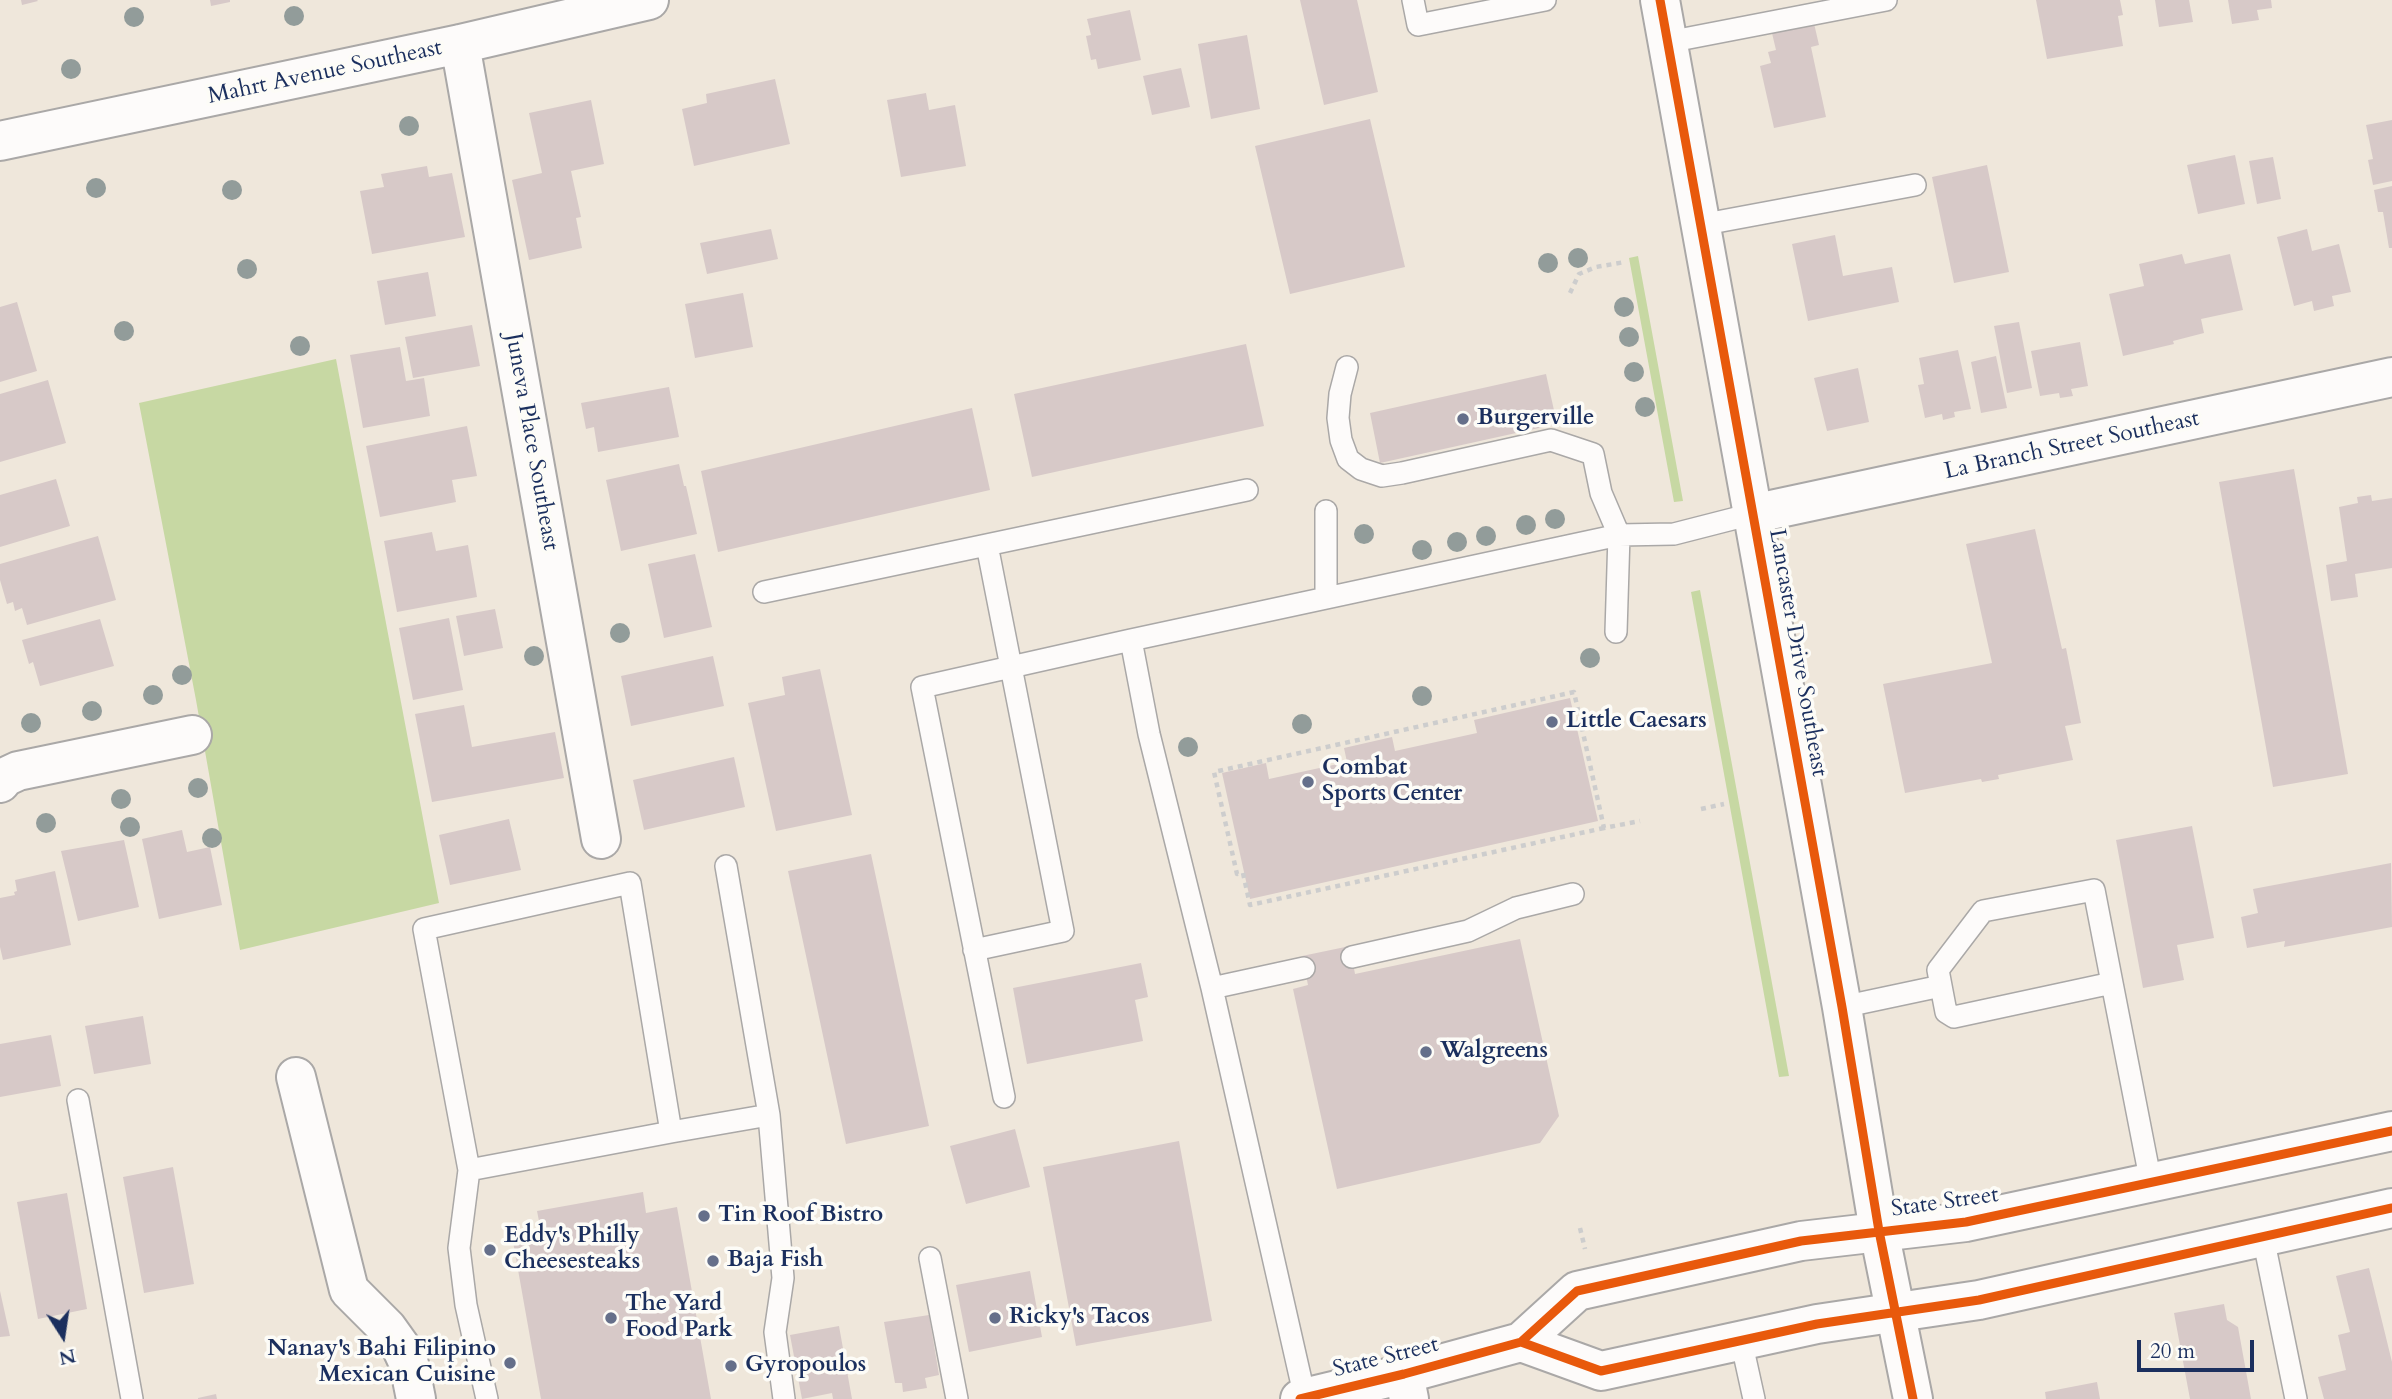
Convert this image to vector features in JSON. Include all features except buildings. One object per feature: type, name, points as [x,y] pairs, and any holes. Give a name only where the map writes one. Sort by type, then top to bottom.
[{"type":"main road","name":"Mahrt Avenue Southeast","points":[[0,141],[460,44],[649,0]]},
{"type":"main road","name":"Lancaster Drive Southeast","points":[[1660,0],[1842,1007],[1879,1231],[1913,1399]]},
{"type":"main road","name":"Juneva Place Southeast","points":[[460,44],[601,839]]},
{"type":"main road","name":"La Branch Street Southeast","points":[[1752,514],[2392,377]]},
{"type":"main road","points":[[0,783],[5,777],[18,771],[192,735]]},
{"type":"main road","points":[[296,1077],[349,1290],[387,1328],[402,1349],[409,1364],[416,1399]]},
{"type":"main road","name":"State Street","points":[[1303,1398],[1406,1387],[1521,1342],[1577,1291],[1801,1241],[1966,1222],[2392,1131]]},
{"type":"main road","points":[[1521,1342],[1601,1371],[1817,1324],[1979,1300],[2392,1208]]},
{"type":"lane","points":[[1413,0],[1418,25],[1545,0]]},
{"type":"lane","points":[[1668,42],[1886,0]]},
{"type":"lane","points":[[1700,225],[1915,186]]},
{"type":"lane","points":[[1347,367],[1339,406],[1341,440],[1348,459],[1360,469],[1382,475],[1402,473],[1551,440],[1593,454],[1601,493],[1619,535],[1616,632]]},
{"type":"lane","points":[[764,592],[1247,490]]},
{"type":"lane","points":[[1326,511],[1326,597]]},
{"type":"lane","points":[[1004,1097],[922,687],[1619,535],[1674,534],[1752,514]]},
{"type":"lane","points":[[974,950],[1063,931],[987,545]]},
{"type":"lane","points":[[1131,640],[1149,734],[1212,988],[1303,1398]]},
{"type":"lane","points":[[726,866],[769,1115],[783,1278],[775,1332],[784,1399]]},
{"type":"lane","points":[[487,1399],[466,1305],[459,1248],[468,1171],[424,929],[630,883],[671,1132]]},
{"type":"lane","points":[[2112,983],[1954,1017],[1947,1012],[1938,970],[1983,911],[2094,890],[2151,1183]]},
{"type":"lane","points":[[1352,957],[1468,931],[1516,908],[1573,894]]},
{"type":"lane","points":[[1212,988],[1304,968]]},
{"type":"lane","points":[[1842,1007],[1941,986]]},
{"type":"lane","points":[[78,1100],[132,1399]]},
{"type":"lane","points":[[468,1171],[769,1115]]},
{"type":"lane","points":[[2263,1237],[2296,1399]]},
{"type":"lane","points":[[930,1258],[957,1399]]},
{"type":"lane","points":[[1741,1340],[1754,1399]]},
{"type":"path","points":[[1570,293],[1579,274],[1596,267],[1625,262]]},
{"type":"path","points":[[1604,828],[1574,692],[1214,772],[1237,874],[1243,873],[1250,905],[1640,821]]},
{"type":"path","points":[[1701,809],[1724,804]]},
{"type":"path","points":[[1580,1228],[1586,1253]]},
{"type":"green space","points":[[1638,256],[1683,501],[1674,502],[1629,258]]},
{"type":"green space","points":[[336,359],[439,903],[240,950],[196,700],[139,403]]},
{"type":"green space","points":[[1700,590],[1789,1076],[1779,1077],[1691,592]]},
{"type":"cycle path","points":[[1660,0],[1842,1007],[1879,1231],[1913,1399]]},
{"type":"cycle path","points":[[1300,1399],[1521,1342],[1577,1291],[1801,1241],[1966,1222],[2392,1131]]},
{"type":"cycle path","points":[[1521,1342],[1601,1371],[1817,1324],[1979,1300],[2392,1208]]},
{"type":"place","name":"Burgerville","points":[[1463,419]]},
{"type":"place","name":"Little Caesars","points":[[1552,722]]},
{"type":"place","name":"Combat Sports Center","points":[[1308,782]]},
{"type":"place","name":"Walgreens","points":[[1426,1052]]},
{"type":"place","name":"Tin Roof Bistro","points":[[704,1216]]},
{"type":"place","name":"Eddy's Philly Cheesesteaks","points":[[490,1250]]},
{"type":"place","name":"Baja Fish","points":[[713,1261]]},
{"type":"place","name":"The Yard Food Park","points":[[611,1318]]},
{"type":"place","name":"Ricky's Tacos","points":[[995,1318]]},
{"type":"place","name":"Nanay's Bahi Filipino Mexican Cuisine","points":[[510,1363]]},
{"type":"place","name":"Gyropoulos","points":[[731,1366]]}]
